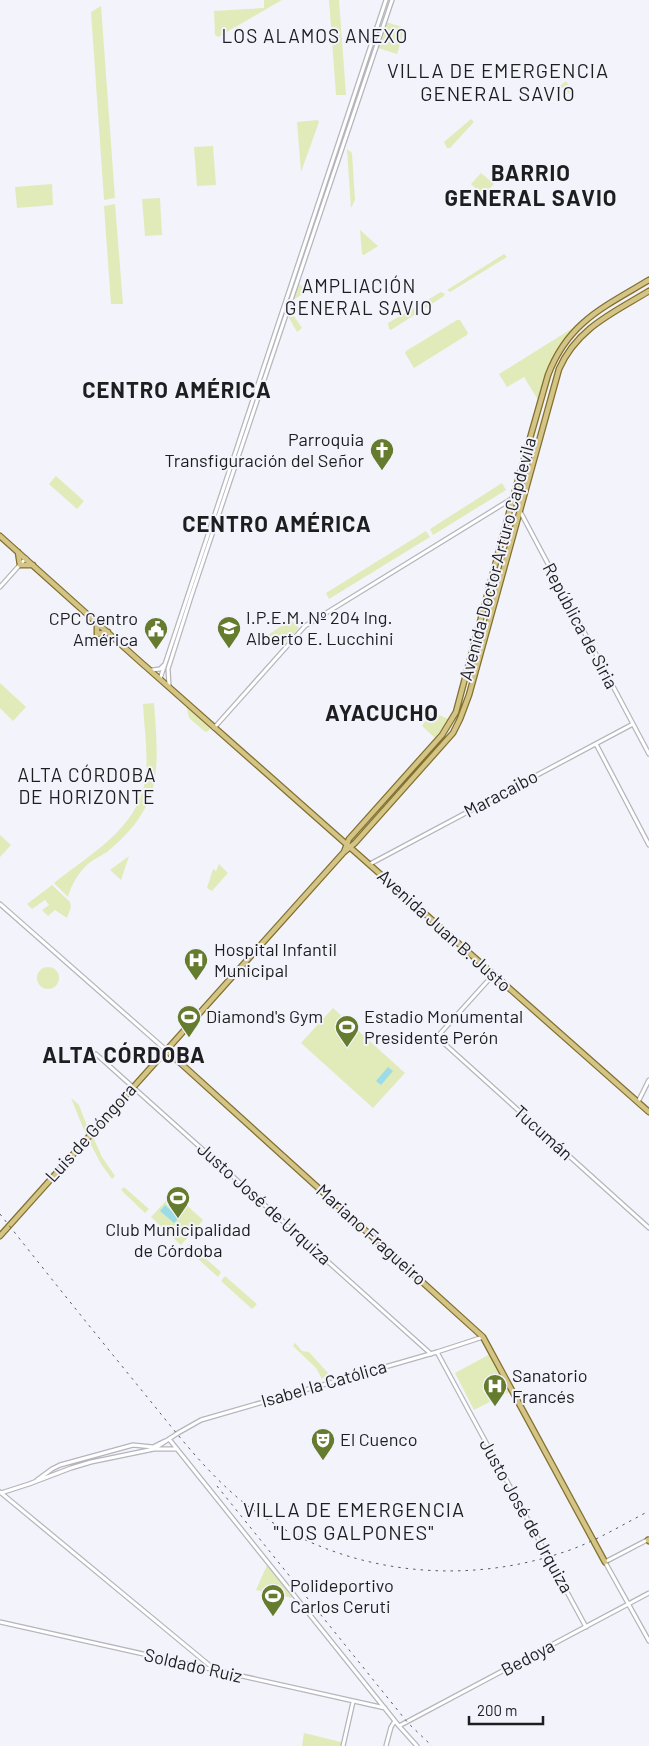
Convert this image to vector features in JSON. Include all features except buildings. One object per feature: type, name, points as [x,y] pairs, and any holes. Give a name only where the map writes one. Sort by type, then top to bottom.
[{"type":"main road","points":[[160,678],[386,0]]},
{"type":"main road","points":[[169,685],[168,669],[392,0]]},
{"type":"main road","name":"Avenida Doctor Arturo Capdevila","points":[[349,847],[349,839],[442,735],[453,718],[462,693],[513,498],[548,375],[561,348],[570,335],[588,318],[649,280]]},
{"type":"main road","name":"Avenida Doctor Arturo Capdevila","points":[[349,847],[445,743],[459,723],[469,695],[555,379],[565,355],[590,327],[649,291]]},
{"type":"main road","points":[[215,727],[305,626],[513,498],[525,487]]},
{"type":"main road","name":"República de Siria","points":[[513,498],[649,754]]},
{"type":"main road","name":"Avenida Juan B. Justo","points":[[0,536],[215,727]]},
{"type":"main road","points":[[18,552],[20,565]]},
{"type":"main road","points":[[0,586],[26,558]]},
{"type":"main road","points":[[20,565],[33,565]]},
{"type":"main road","points":[[97,622],[97,634],[108,632]]},
{"type":"main road","name":"Avenida Juan B. Justo","points":[[144,665],[152,670],[369,865],[649,1112]]},
{"type":"main road","points":[[152,670],[160,669],[165,665]]},
{"type":"main road","name":"Maracaibo","points":[[369,865],[633,724]]},
{"type":"main road","points":[[596,744],[649,844]]},
{"type":"main road","name":"Luis de Góngora","points":[[0,1236],[349,847]]},
{"type":"main road","name":"Mariano Fragueiro","points":[[0,904],[166,1050],[483,1337],[649,1641]]},
{"type":"main road","name":"Tucumán","points":[[493,975],[437,1037],[649,1228]]},
{"type":"main road","name":"Justo José de Urquiza","points":[[96,1054],[431,1354]]},
{"type":"main road","points":[[638,1103],[649,1080]]},
{"type":"main road","name":"Isabel la Católica","points":[[169,1439],[194,1423],[208,1418],[438,1352],[483,1337]]},
{"type":"main road","name":"Justo José de Urquiza","points":[[438,1352],[586,1627]]},
{"type":"main road","points":[[169,1439],[402,1730],[418,1746]]},
{"type":"main road","points":[[154,1449],[169,1439]]},
{"type":"main road","points":[[35,1482],[52,1469],[60,1466],[133,1446],[153,1446],[169,1439]]},
{"type":"main road","points":[[0,1492],[35,1482],[76,1466],[154,1449],[177,1449]]},
{"type":"main road","points":[[0,1492],[216,1671]]},
{"type":"main road","points":[[605,1562],[649,1540]]},
{"type":"main road","name":"Bedoya","points":[[399,1726],[408,1723],[649,1593]]},
{"type":"main road","name":"Soldado Ruiz","points":[[0,1622],[385,1708]]},
{"type":"main road","points":[[343,1746],[353,1702]]},
{"type":"main road","points":[[386,1746],[391,1727],[395,1721]]},
{"type":"main road","name":"Bedoya","points":[[402,1730],[408,1723]]},
{"type":"green space","points":[[264,0],[282,0],[218,37],[215,35],[214,11],[264,8]]},
{"type":"green space","points":[[329,0],[339,0],[346,95],[336,95]]},
{"type":"green space","points":[[101,6],[115,198],[104,200],[91,12]]},
{"type":"green space","points":[[386,22],[405,28],[397,54],[378,48]]},
{"type":"green space","points":[[566,81],[576,96],[567,104],[566,102],[571,98],[571,95],[560,86]]},
{"type":"green space","points":[[471,119],[474,122],[450,148],[447,148],[444,142]]},
{"type":"green space","points":[[318,120],[319,122],[301,172],[297,122]]},
{"type":"green space","points":[[213,146],[216,185],[197,186],[194,147]]},
{"type":"green space","points":[[347,149],[352,153],[355,200],[351,208]]},
{"type":"green space","points":[[481,173],[494,184],[483,195],[471,184]]},
{"type":"green space","points":[[52,184],[53,205],[17,208],[15,187]]},
{"type":"green space","points":[[160,198],[162,235],[145,236],[142,199]]},
{"type":"green space","points":[[115,204],[123,304],[111,304],[104,206]]},
{"type":"green space","points":[[360,230],[378,246],[364,255],[362,254]]},
{"type":"green space","points":[[504,254],[507,257],[450,292],[447,290]]},
{"type":"green space","points":[[299,284],[306,292],[293,300]]},
{"type":"green space","points":[[441,292],[445,294],[444,296],[391,330],[389,329],[388,323]]},
{"type":"green space","points":[[290,314],[294,316],[302,328],[297,332],[288,316]]},
{"type":"green space","points":[[460,320],[468,333],[467,335],[414,368],[405,353],[406,351]]},
{"type":"green space","points":[[576,326],[562,343],[552,361],[538,400],[524,377],[507,387],[499,374]]},
{"type":"green space","points":[[56,476],[84,501],[77,509],[49,484]]},
{"type":"green space","points":[[502,483],[506,490],[433,535],[430,529]]},
{"type":"green space","points":[[426,531],[430,537],[329,599],[326,593]]},
{"type":"green space","points":[[291,620],[299,628],[286,642],[284,640],[276,648],[266,636]]},
{"type":"green space","points":[[0,683],[26,707],[13,721],[0,708]]},
{"type":"green space","points":[[154,703],[157,748],[156,767],[148,802],[139,819],[125,835],[107,852],[90,862],[82,871],[73,883],[68,897],[54,883],[110,840],[132,813],[140,798],[145,781],[147,762],[143,704]]},
{"type":"green space","points":[[186,705],[211,728],[207,732],[189,718]]},
{"type":"green space","points":[[431,712],[449,719],[435,738],[422,726]]},
{"type":"green space","points":[[0,835],[11,845],[0,857]]},
{"type":"green space","points":[[129,856],[121,880],[110,870]]},
{"type":"green space","points":[[219,864],[228,873],[212,891],[207,888],[213,869],[216,871]]},
{"type":"green space","points":[[52,885],[70,902],[71,907],[67,918],[55,910],[48,916],[42,910],[49,905],[45,900],[32,909],[27,904]]},
{"type":"green space","points":[[48,967],[56,970],[59,978],[56,986],[48,989],[40,986],[37,978],[40,970]]},
{"type":"green space","points":[[333,1008],[405,1073],[373,1108],[301,1043]]},
{"type":"green space","points":[[71,1098],[79,1105],[89,1131],[86,1135]]},
{"type":"green space","points":[[93,1137],[102,1157],[115,1176],[112,1179],[101,1164],[89,1141]]},
{"type":"green space","points":[[124,1187],[149,1209],[145,1213],[121,1190]]},
{"type":"green space","name":"Club Municipalidad de Córdoba","points":[[173,1193],[203,1220],[181,1245],[151,1217]]},
{"type":"green space","points":[[189,1244],[221,1272],[218,1277],[186,1248]]},
{"type":"green space","points":[[225,1276],[257,1304],[252,1309],[221,1281]]},
{"type":"green space","points":[[295,1343],[302,1351],[309,1352],[328,1373],[322,1379],[316,1368],[293,1346]]},
{"type":"green space","points":[[490,1354],[509,1392],[474,1410],[455,1373]]},
{"type":"green space","points":[[267,1565],[292,1596],[292,1598],[256,1590]]},
{"type":"green space","points":[[304,1733],[341,1742],[341,1746],[302,1746]]},
{"type":"water","points":[[388,1067],[393,1071],[381,1085],[376,1081]]},
{"type":"water","points":[[165,1205],[179,1218],[174,1223],[160,1211]]},
{"type":"railway","points":[[0,1214],[170,1426],[205,1466],[244,1503],[279,1526],[317,1545],[356,1558],[397,1567],[438,1571],[479,1570],[521,1564],[573,1549],[649,1511]]},
{"type":"railway","points":[[217,1486],[408,1723],[432,1746]]},
{"type":"place","name":"Parroquia Transfiguración del Señor","points":[[382,471]]},
{"type":"place","name":"I.P.E.M. Nº 204 Ing. Alberto E. Lucchini","points":[[229,649]]},
{"type":"place","name":"CPC Centro América","points":[[156,650]]},
{"type":"place","name":"Hospital Infantil Municipal","points":[[196,981]]},
{"type":"place","name":"Diamond's Gym","points":[[189,1038]]},
{"type":"place","name":"Estadio Monumental Presidente Perón","points":[[347,1048]]},
{"type":"place","name":"Club Municipalidad de Córdoba","points":[[178,1219]]},
{"type":"place","name":"Sanatorio Francés","points":[[495,1407]]},
{"type":"place","name":"El Cuenco","points":[[323,1461]]},
{"type":"place","name":"Polideportivo Carlos Ceruti","points":[[273,1617]]},
{"type":"district","name":"LOS ALAMOS ANEXO","points":[[315,36]]},
{"type":"district","name":"VILLA DE EMERGENCIA GENERAL SAVIO","points":[[498,82]]},
{"type":"district","name":"BARRIO GENERAL SAVIO","points":[[531,186]]},
{"type":"district","name":"AMPLIACIÓN GENERAL SAVIO","points":[[359,297]]},
{"type":"district","name":"CENTRO AMÉRICA","points":[[177,390]]},
{"type":"district","name":"CENTRO AMÉRICA","points":[[277,524]]},
{"type":"district","name":"AYACUCHO","points":[[382,713]]},
{"type":"district","name":"ALTA CÓRDOBA DE HORIZONTE","points":[[87,786]]},
{"type":"district","name":"ALTA CÓRDOBA","points":[[124,1055]]},
{"type":"district","name":"VILLA DE EMERGENCIA \"LOS GALPONES\"","points":[[354,1522]]}]
